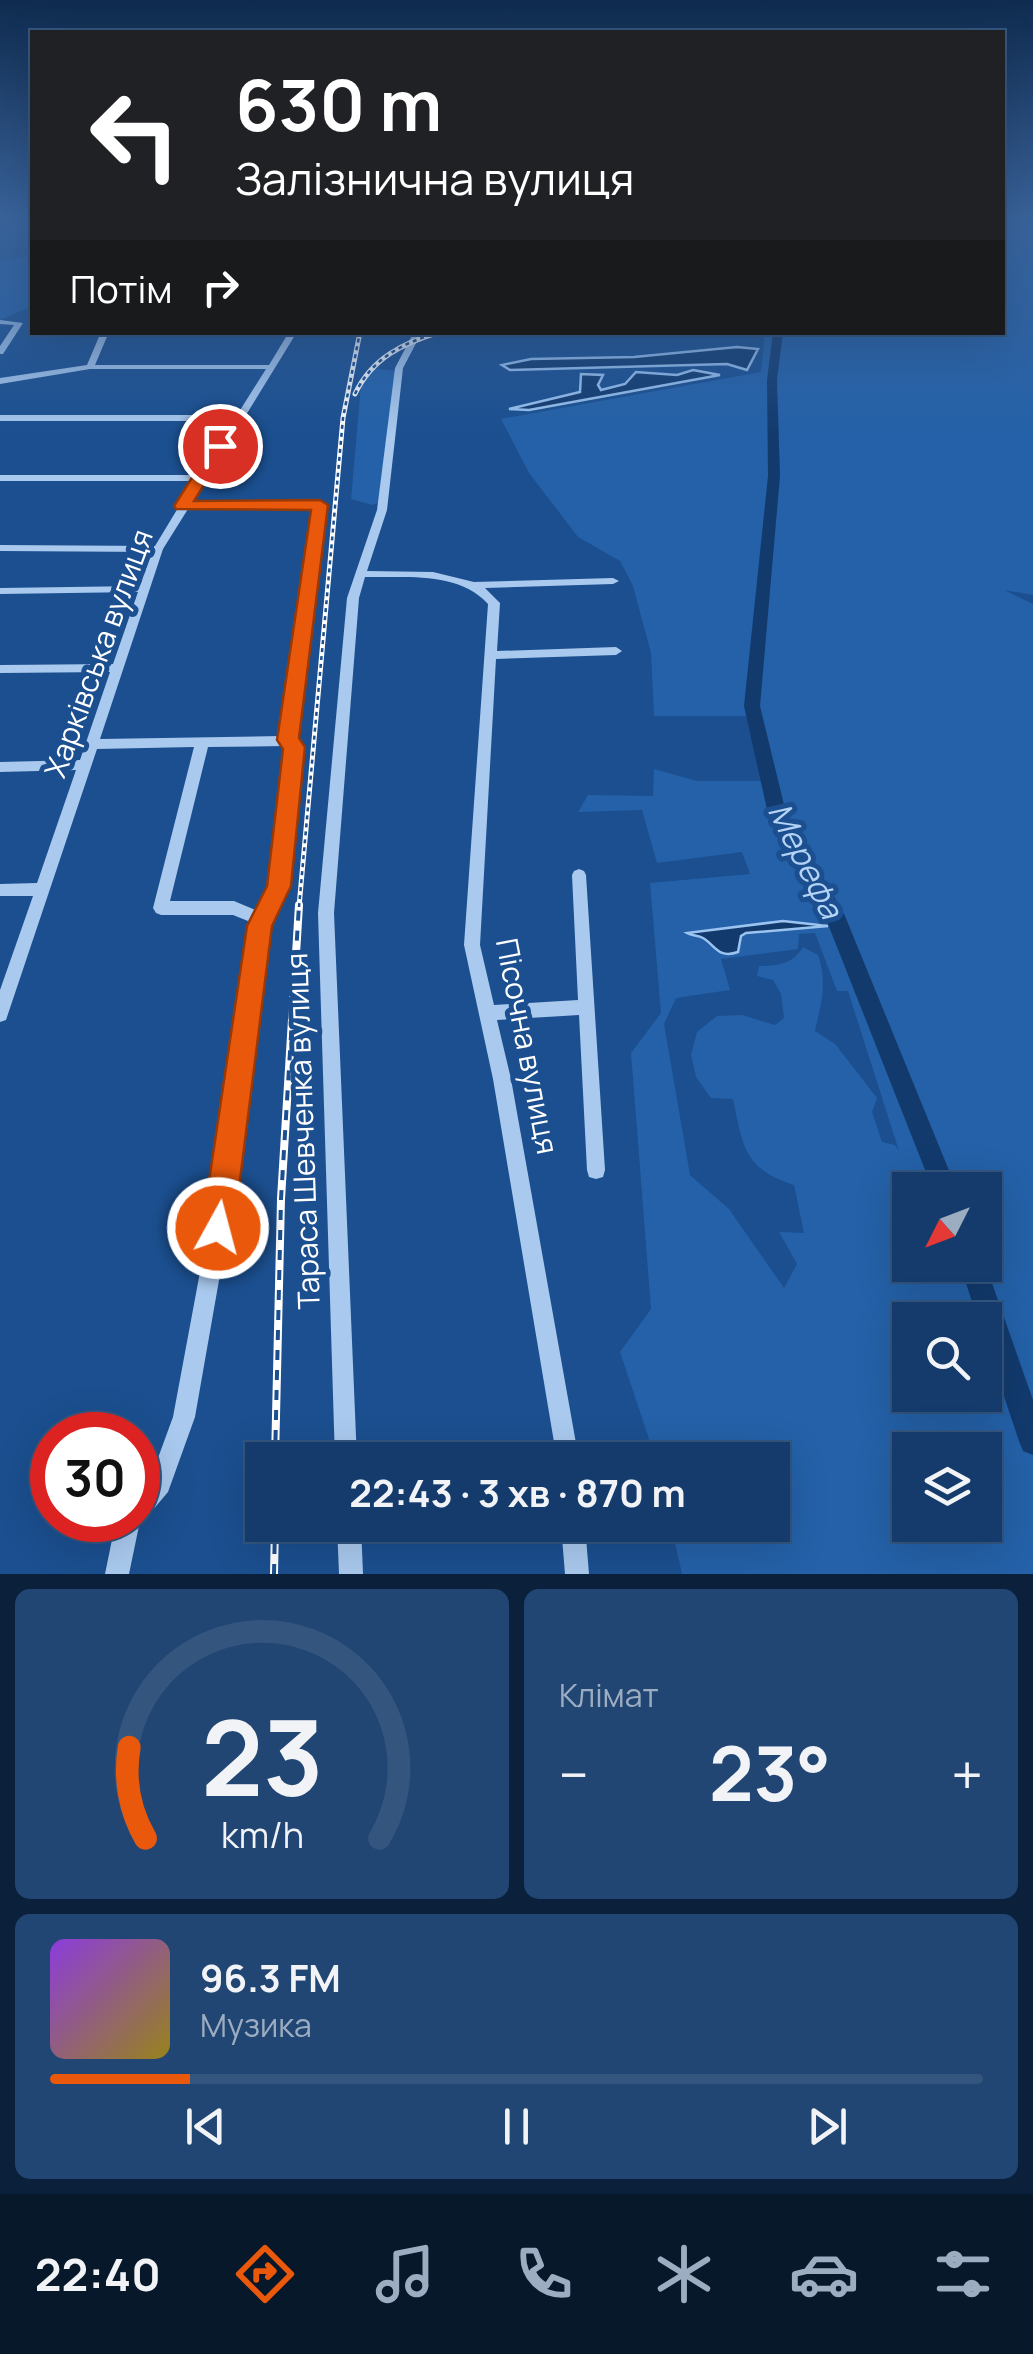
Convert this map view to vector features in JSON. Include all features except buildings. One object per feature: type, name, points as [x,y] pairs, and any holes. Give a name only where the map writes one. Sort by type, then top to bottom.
[{"type":"street","points":[[0,322],[19,323],[0,352]]},
{"type":"street","points":[[90,368],[104,335]]},
{"type":"street","name":"Харківська вулиця","points":[[0,1014],[158,548],[291,335]]},
{"type":"street","name":"Тараса Шевченка вулиця","points":[[345,1442],[326,913],[353,598],[382,510],[399,368],[416,335]]},
{"type":"street","points":[[0,381],[90,368],[270,367]]},
{"type":"street","points":[[0,418],[238,418]]},
{"type":"street","points":[[0,478],[199,478]]},
{"type":"street","points":[[160,1484],[184,1417],[218,1228],[262,920],[279,886],[294,747],[288,740],[320,505],[182,506]]},
{"type":"street","points":[[0,548],[158,548]]},
{"type":"street","points":[[361,574],[447,579],[474,586],[613,581]]},
{"type":"street","name":"Пісочна вулиця","points":[[474,586],[488,593],[494,603],[472,946],[565,1442]]},
{"type":"street","points":[[0,591],[141,589]]},
{"type":"street","points":[[489,655],[616,651]]},
{"type":"street","points":[[0,669],[115,668]]},
{"type":"street","points":[[90,744],[288,740]]},
{"type":"street","points":[[202,743],[161,908],[234,908],[262,920]]},
{"type":"street","points":[[0,767],[83,765]]},
{"type":"street","points":[[578,875],[596,1170]]},
{"type":"street","points":[[0,890],[42,889]]},
{"type":"street","points":[[487,1013],[586,1007]]},
{"type":"street","points":[[116,1574],[123,1542]]},
{"type":"street","points":[[349,1542],[350,1574]]},
{"type":"street","points":[[574,1542],[577,1574]]},
{"type":"shaded area","points":[[0,289],[30,289],[30,307],[0,320]]},
{"type":"shaded area","points":[[1005,289],[1033,289],[1033,595],[1004,590],[1033,604],[1033,1574],[682,1574],[675,1542],[790,1542],[790,1442],[650,1442],[620,1352],[651,1309],[631,1053],[661,1013],[650,883],[750,874],[742,852],[657,863],[642,810],[578,812],[588,795],[653,796],[654,769],[697,781],[765,781],[749,716],[654,716],[651,653],[633,586],[620,561],[578,537],[529,473],[501,419],[761,372],[765,335],[1005,335]],"holes":[[[828,925],[746,933],[741,935],[738,952],[732,954],[715,949],[696,932]],[[815,933],[837,991],[848,991],[899,1151],[895,1145],[882,1142],[872,1112],[877,1098],[835,1044],[815,1031],[823,985],[821,966],[818,955],[803,947],[784,963],[759,966],[757,976],[773,980],[781,994],[784,1018],[775,1025],[742,1015],[717,1016],[697,1032],[691,1055],[696,1077],[711,1098],[733,1099],[744,1143],[755,1163],[777,1179],[794,1185],[804,1233],[779,1232],[797,1264],[784,1288],[729,1209],[690,1175],[664,1024],[676,998],[730,990],[721,959],[798,949],[799,934]]]},
{"type":"shaded area","points":[[737,347],[758,349],[747,370],[727,364],[510,370],[502,365],[531,359],[634,357]]},
{"type":"shaded area","points":[[373,368],[397,371],[381,502],[372,505],[351,499],[361,385]]},
{"type":"shaded area","points":[[693,370],[720,375],[529,410],[509,409],[580,392],[581,374],[603,375],[598,385],[601,390],[625,384],[636,372],[677,375]]},
{"type":"shaded area","points":[[783,921],[828,926],[746,933],[741,936],[738,952],[731,954],[687,933]]},
{"type":"waterway","name":"Мерефа","points":[[778,335],[772,380],[774,476],[752,706],[777,814],[835,916],[938,1172]]},
{"type":"waterway","name":"Мерефа","points":[[979,1282],[1033,1441]]},
{"type":"railway","points":[[299,907],[343,418],[359,335]]},
{"type":"railway","points":[[355,394],[380,361],[431,335]]},
{"type":"railway","points":[[275,1442],[281,1199],[299,905]]},
{"type":"railway","points":[[274,1574],[275,1542]]},
{"type":"route","points":[[218,1228],[260,926],[279,886],[294,747],[288,740],[320,505],[182,506],[220,446]]}]
